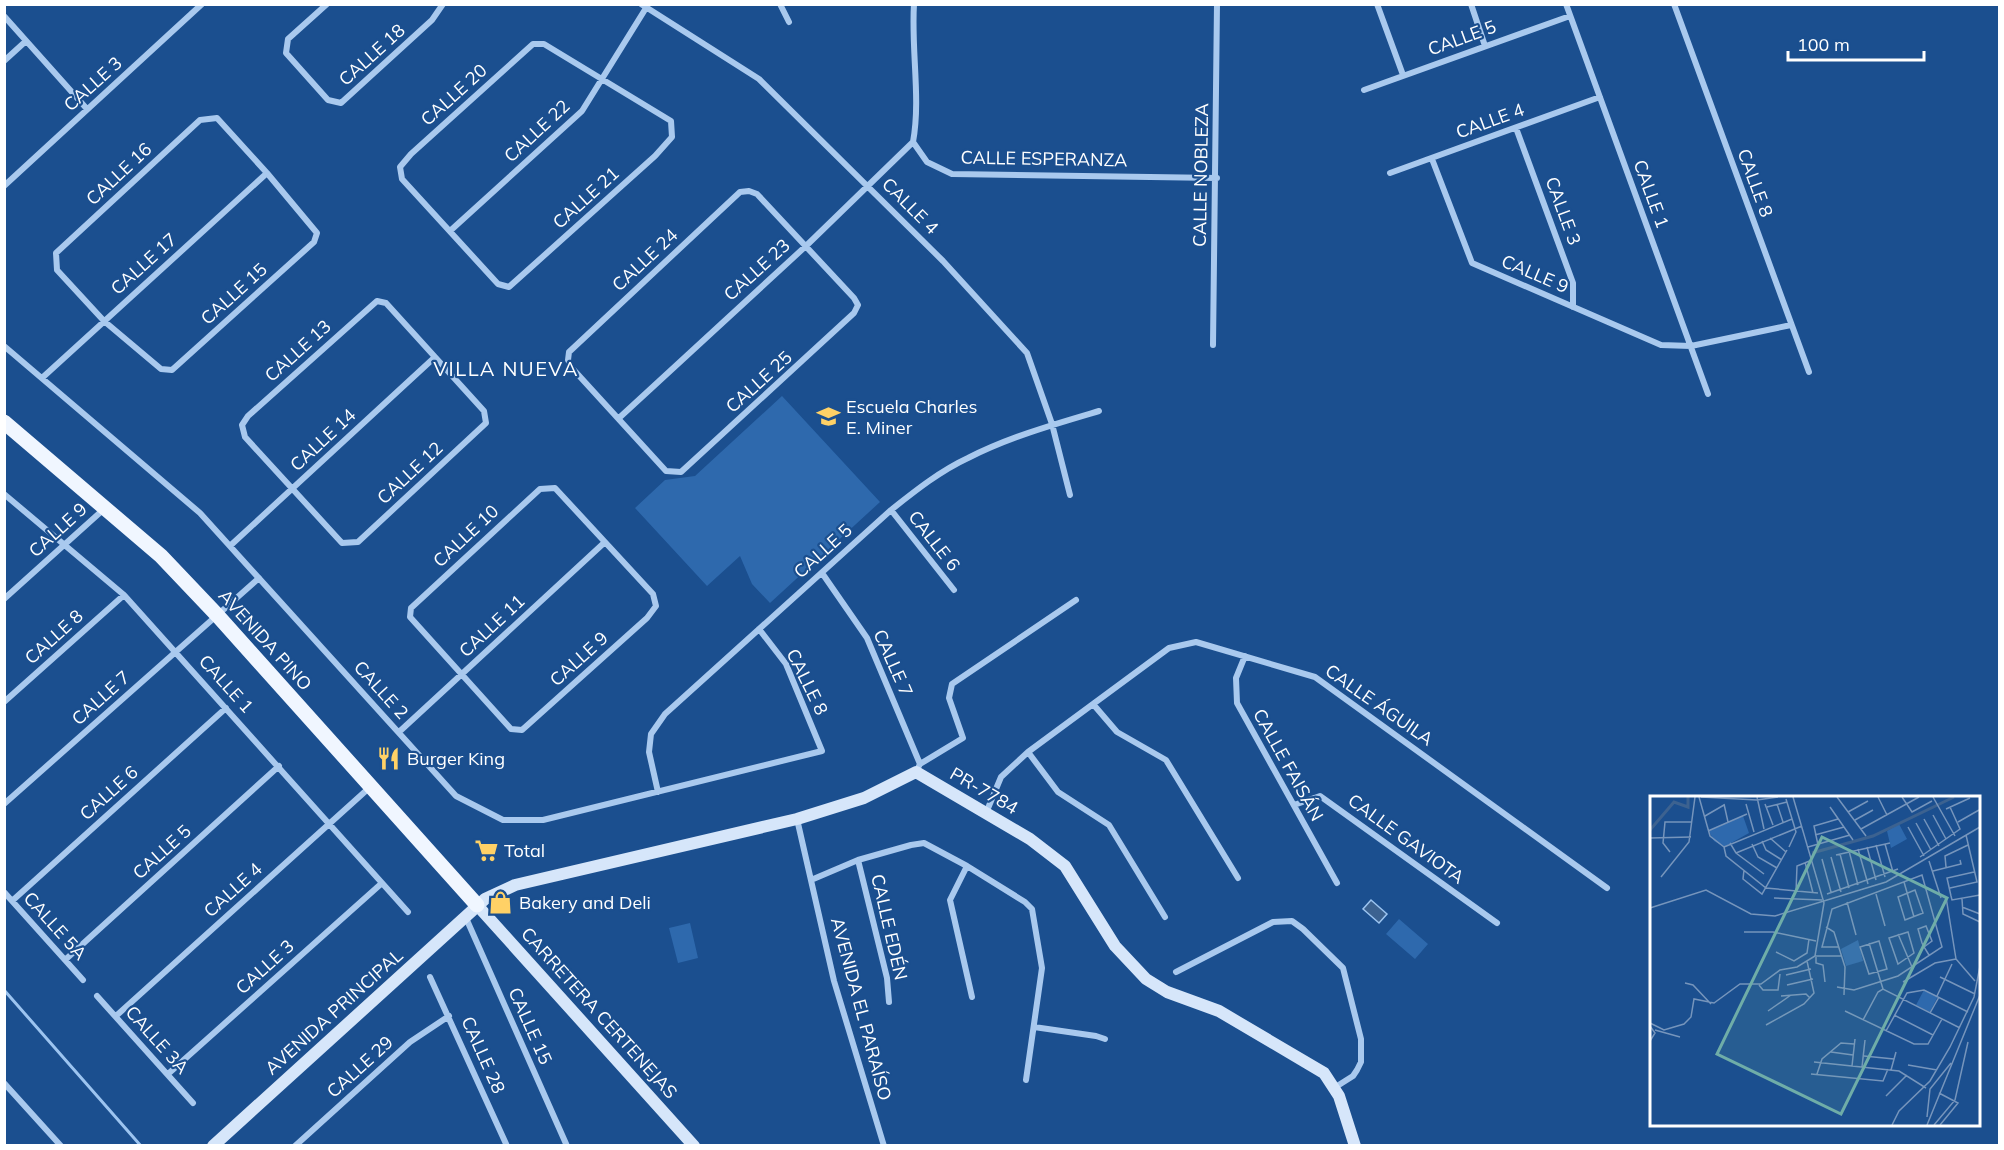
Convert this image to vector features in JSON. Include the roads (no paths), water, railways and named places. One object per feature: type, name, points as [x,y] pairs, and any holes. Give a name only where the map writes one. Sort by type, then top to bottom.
[{"type":"main road","name":"AVENIDA PINO","points":[[6,424],[161,556],[218,616],[477,905]]},
{"type":"street","name":"CALLE 3","points":[[4,186],[202,4]]},
{"type":"street","name":"CALLE 18","points":[[327,4],[288,39],[286,53],[328,100],[341,103],[432,20],[443,4]]},
{"type":"street","points":[[780,4],[789,22]]},
{"type":"street","points":[[913,142],[917,121],[912,35],[914,4]]},
{"type":"street","name":"CALLE NOBLEZA","points":[[1213,345],[1217,4]]},
{"type":"street","points":[[1377,4],[1403,75]]},
{"type":"street","points":[[1471,4],[1485,46]]},
{"type":"street","name":"CALLE 1","points":[[1566,4],[1708,394]]},
{"type":"street","name":"CALLE 8","points":[[1674,4],[1809,372]]},
{"type":"street","name":"CALLE 22","points":[[450,231],[582,111],[603,80],[643,6]]},
{"type":"street","name":"CALLE 4","points":[[643,6],[759,79],[952,270],[1027,353],[1052,424],[1070,495]]},
{"type":"street","points":[[4,16],[87,108]]},
{"type":"street","name":"CALLE 5","points":[[1364,90],[1570,16]]},
{"type":"street","points":[[4,61],[26,41]]},
{"type":"street","name":"CALLE 20","points":[[450,231],[402,179],[400,166],[411,154],[533,44],[544,44],[603,80]]},
{"type":"street","name":"CALLE 21","points":[[450,231],[498,284],[509,287],[655,156],[672,137],[671,122],[603,80]]},
{"type":"street","name":"CALLE 4","points":[[1390,173],[1600,97]]},
{"type":"street","name":"CALLE 16","points":[[104,321],[57,270],[56,253],[200,120],[217,118],[267,173]]},
{"type":"street","name":"CALLE 3","points":[[1516,128],[1573,283],[1573,307]]},
{"type":"street","name":"CALLE ESPERANZA","points":[[913,142],[927,162],[952,174],[1216,178]]},
{"type":"street","name":"CALLE 23","points":[[619,418],[807,245],[913,142]]},
{"type":"street","name":"CALLE 9","points":[[1432,159],[1472,263],[1661,345],[1691,346],[1791,325]]},
{"type":"street","name":"CALLE 15","points":[[104,321],[161,369],[172,370],[276,278],[314,242],[317,233],[267,173]]},
{"type":"street","name":"CALLE 17","points":[[42,378],[267,173]]},
{"type":"street","name":"CALLE 24","points":[[619,418],[572,368],[568,360],[568,352],[740,192],[748,191],[757,194],[807,245]]},
{"type":"street","name":"CALLE 25","points":[[619,418],[666,471],[681,472],[791,373],[854,313],[858,305],[807,245]]},
{"type":"street","name":"CALLE 13","points":[[293,488],[245,437],[242,425],[248,416],[377,301],[386,303],[435,357]]},
{"type":"street","name":"CALLE 2","points":[[4,346],[200,513],[456,796],[503,820],[543,820],[822,751]]},
{"type":"street","name":"CALLE 12","points":[[293,488],[342,543],[358,542],[367,534],[486,423],[484,411],[435,357]]},
{"type":"street","name":"CALLE 14","points":[[231,545],[435,357]]},
{"type":"street","name":"CALLE 5","points":[[658,792],[649,752],[651,734],[664,714],[891,510],[921,486],[968,458],[1052,424],[1099,411]]},
{"type":"street","name":"CALLE 10","points":[[461,675],[410,617],[411,608],[531,497],[540,489],[555,488],[605,542]]},
{"type":"street","name":"CALLE 1","points":[[6,497],[124,594],[408,912]]},
{"type":"street","name":"CALLE 9","points":[[4,599],[106,508]]},
{"type":"street","name":"CALLE 6","points":[[891,510],[954,590]]},
{"type":"street","name":"CALLE 9","points":[[461,675],[511,729],[522,730],[647,618],[656,606],[653,594],[605,542]]},
{"type":"street","name":"CALLE 11","points":[[399,732],[605,542]]},
{"type":"street","name":"CALLE 7","points":[[822,573],[867,638],[918,768]]},
{"type":"street","name":"CALLE 7","points":[[4,804],[259,578]]},
{"type":"street","name":"CALLE 8","points":[[4,702],[124,594]]},
{"type":"street","points":[[477,905],[515,885],[797,819],[864,798],[918,768],[963,738],[949,698],[952,684],[1076,600]]},
{"type":"street","name":"CALLE 8","points":[[759,629],[786,664],[822,751]]},
{"type":"street","name":"CALLE ÁGUILA","points":[[986,813],[1001,777],[1028,752],[1169,648],[1197,642],[1315,677],[1607,888]]},
{"type":"street","name":"CALLE FAISÁN","points":[[1245,656],[1236,678],[1237,703],[1337,883]]},
{"type":"street","points":[[1093,704],[1117,732],[1167,760],[1238,878]]},
{"type":"street","name":"CALLE 6","points":[[12,901],[226,708]]},
{"type":"street","points":[[1028,752],[1058,792],[1108,825],[1166,916]]},
{"type":"street","name":"CALLE 5","points":[[65,960],[279,766]]},
{"type":"street","name":"PR-7784","points":[[918,768],[1030,839],[1065,866],[1115,946],[1146,979],[1167,992],[1219,1011],[1324,1073],[1339,1096],[1355,1146]]},
{"type":"street","name":"CALLE 4","points":[[116,1016],[371,786]]},
{"type":"street","name":"CALLE GAVIOTA","points":[[1294,806],[1320,796],[1497,923]]},
{"type":"street","name":"AVENIDA EL PARAÍSO","points":[[797,819],[834,981],[884,1146]]},
{"type":"street","points":[[811,880],[858,860],[924,843],[967,866],[1025,902],[1032,909],[1042,968],[1026,1080]]},
{"type":"street","name":"CALLE EDÉN","points":[[858,860],[887,978],[889,1002]]},
{"type":"street","points":[[967,866],[950,900],[972,997]]},
{"type":"street","name":"CALLE 3","points":[[168,1074],[382,883]]},
{"type":"street","name":"CALLE 5A","points":[[4,892],[82,980]]},
{"type":"street","name":"AVENIDA PRINCIPAL","points":[[213,1146],[466,918],[477,905]]},
{"type":"street","name":"CARRETERA CERTENEJAS","points":[[477,905],[694,1146]]},
{"type":"street","name":"CALLE 15","points":[[466,918],[567,1146]]},
{"type":"street","points":[[1176,972],[1273,922],[1292,921],[1303,928],[1343,968],[1362,1039],[1361,1062],[1358,1070],[1334,1088]]},
{"type":"street","name":"CALLE 28","points":[[430,977],[507,1146]]},
{"type":"street","name":"CALLE 3A","points":[[97,996],[193,1103]]},
{"type":"street","name":"CALLE 29","points":[[295,1146],[410,1041],[449,1016]]},
{"type":"street","points":[[1034,1027],[1105,1039]]},
{"type":"street","points":[[4,1083],[61,1146]]},
{"type":"waterway","points":[[4,990],[141,1146]]},
{"type":"place","name":"Escuela Charles E. Miner","points":[[828,417]]},
{"type":"place","name":"Burger King","points":[[389,759]]},
{"type":"place","name":"Total","points":[[486,851]]},
{"type":"place","name":"Bakery and Deli","points":[[501,903]]},
{"type":"district","name":"VILLA NUEVA","points":[[506,369]]}]
